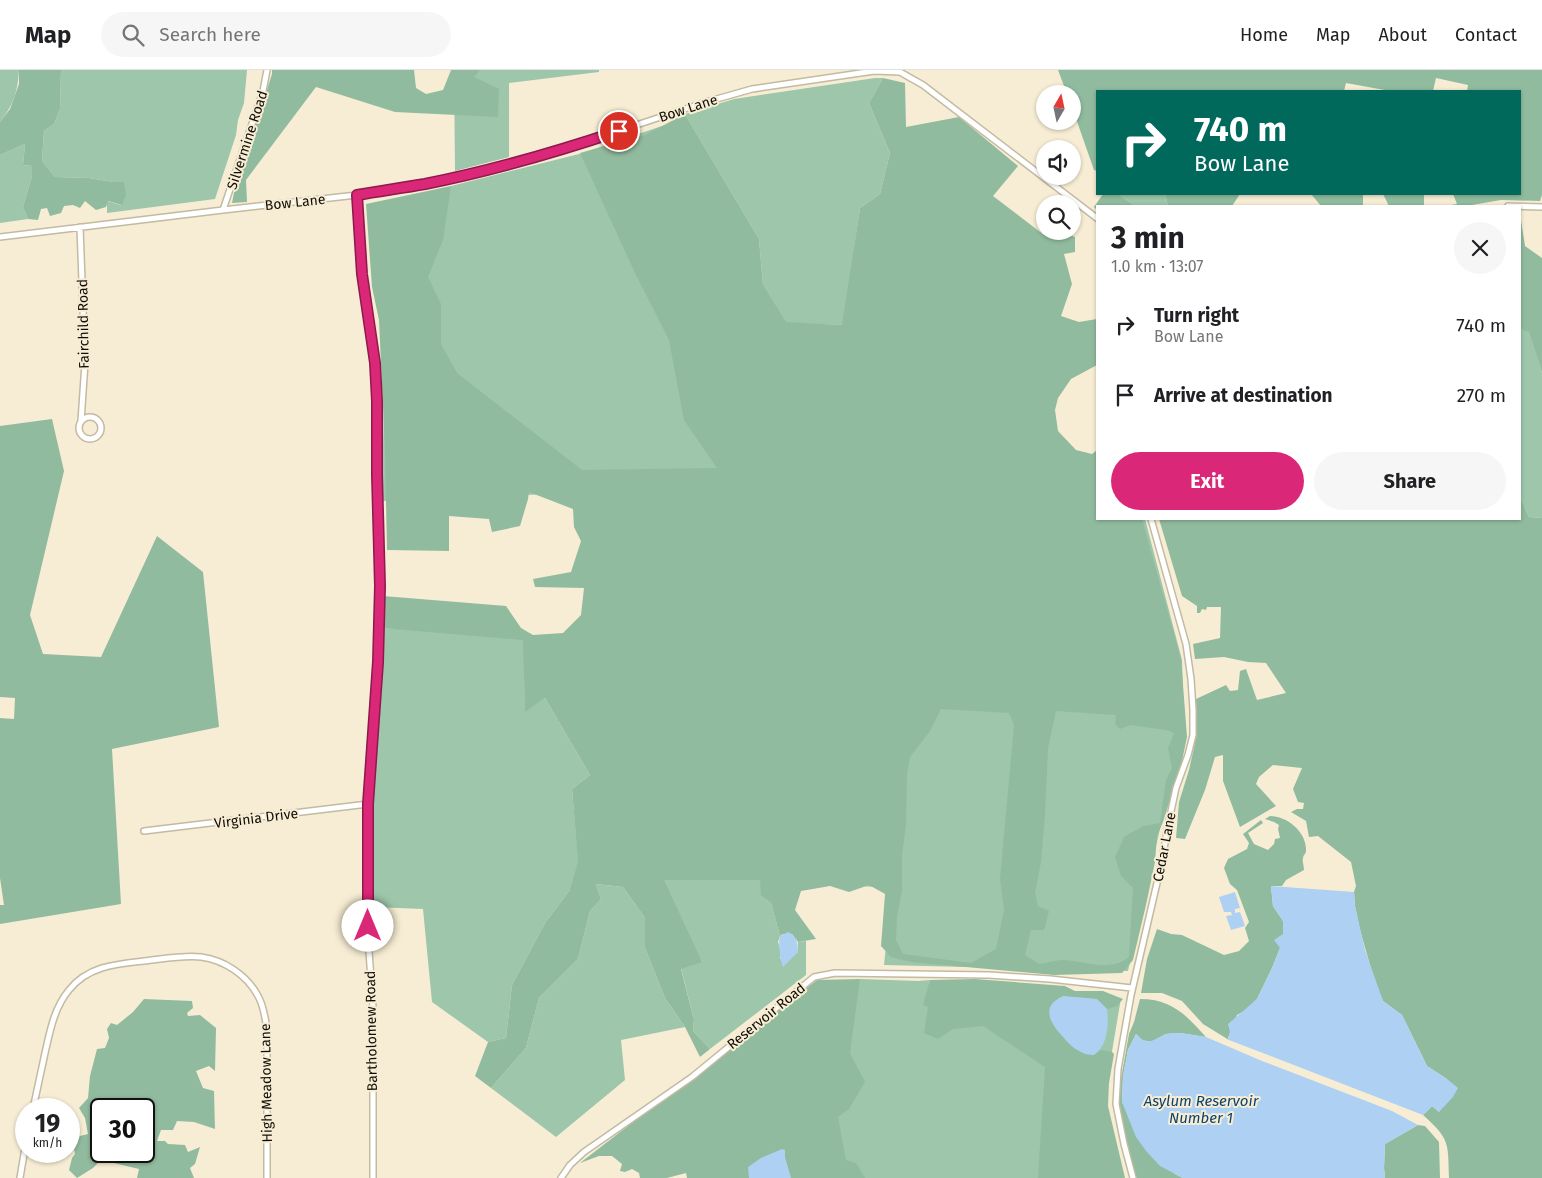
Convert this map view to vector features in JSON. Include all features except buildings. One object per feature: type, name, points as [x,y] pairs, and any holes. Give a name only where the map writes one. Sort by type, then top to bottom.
[{"type":"street","name":"Silvermine Road","points":[[224,210],[263,91],[267,70]]},
{"type":"street","name":"Bow Lane","points":[[0,237],[357,195],[425,184],[504,166],[752,89],[874,71],[900,72],[923,85],[1096,218]]},
{"type":"street","name":"Bartholomew Road","points":[[357,195],[362,274],[375,363],[377,401],[380,586],[378,662],[368,804],[369,951],[373,1008],[373,1178]]},
{"type":"street","points":[[1521,206],[1542,207]]},
{"type":"street","name":"Fairchild Road","points":[[80,228],[85,363],[82,421],[79,428],[82,435],[89,439],[96,438],[99,435],[102,425],[98,419],[87,417],[82,421]]},
{"type":"street","name":"Cedar Lane","points":[[1133,1178],[1116,1104],[1118,1069],[1132,988],[1160,870],[1176,788],[1193,735],[1191,687],[1186,644],[1150,520]]},
{"type":"street","name":"Virginia Drive","points":[[144,831],[368,804]]},
{"type":"street","name":"High Meadow Lane","points":[[35,1098],[53,1018],[60,1002],[69,989],[83,976],[115,964],[183,957],[217,960],[234,969],[247,981],[258,996],[264,1013],[267,1029],[267,1178]]},
{"type":"street","name":"Reservoir Road","points":[[561,1178],[584,1152],[692,1077],[814,977],[835,973],[989,975],[1050,979],[1132,988]]},
{"type":"street","points":[[20,1178],[22,1163]]},
{"type":"green space","points":[[0,70],[19,70],[14,98],[0,122]]},
{"type":"green space","points":[[19,70],[61,70],[60,109],[54,124],[44,131],[42,161],[55,177],[124,182],[126,195],[122,205],[108,201],[106,207],[96,210],[85,201],[80,208],[73,205],[64,206],[61,213],[50,216],[47,208],[41,209],[38,220],[28,219],[23,207],[32,176],[32,166],[23,165],[25,144],[0,155],[0,122],[10,109],[19,84]]},
{"type":"green space","points":[[61,70],[247,70],[244,103],[238,120],[236,135],[215,199],[107,213],[107,201],[121,205],[124,182],[55,177],[42,161],[44,131],[54,124],[60,109]]},
{"type":"green space","points":[[272,70],[414,70],[416,88],[426,94],[443,90],[451,70],[480,70],[474,77],[499,89],[498,117],[395,112],[316,87],[246,180],[247,202],[232,203]]},
{"type":"green space","points":[[454,70],[599,70],[599,72],[509,83],[509,157],[455,171]]},
{"type":"green space","points":[[1058,70],[1542,70],[1542,195],[1540,201],[1501,200],[1472,205],[1451,205],[1457,204],[1453,195],[1521,195],[1521,90],[1467,90],[1468,85],[1436,78],[1433,90],[1384,90],[1346,83],[1344,90],[1096,90],[1096,171],[1094,170],[1080,130],[1081,85],[1064,85]]},
{"type":"green space","points":[[883,78],[869,103],[890,153],[880,194],[860,208],[843,325],[786,323],[763,284],[759,239],[685,114],[734,99]]},
{"type":"green space","points":[[883,78],[905,83],[906,127],[959,117],[1018,166],[993,196],[1036,229],[1036,240],[1075,240],[1075,252],[1064,254],[1072,284],[1061,316],[1079,322],[1096,319],[1096,366],[1071,379],[1058,398],[1055,410],[1058,431],[1076,450],[1092,454],[1096,451],[1096,520],[1142,520],[1181,659],[1187,737],[1181,766],[1157,836],[1155,862],[1133,960],[1122,973],[1054,975],[911,962],[891,957],[881,946],[885,894],[869,885],[849,892],[830,886],[801,891],[795,910],[816,939],[798,942],[792,934],[780,936],[771,903],[761,896],[760,880],[664,880],[702,962],[681,969],[694,1020],[693,1031],[710,1049],[700,1057],[685,1027],[665,998],[645,948],[645,918],[623,887],[596,884],[601,899],[590,911],[578,959],[539,998],[526,1048],[491,1088],[475,1076],[488,1042],[506,1038],[512,985],[545,923],[570,890],[578,862],[572,789],[590,775],[545,698],[525,712],[523,640],[382,628],[383,596],[506,606],[521,628],[533,635],[563,633],[581,615],[584,588],[535,587],[533,579],[571,572],[581,541],[574,527],[573,509],[529,492],[520,526],[492,532],[489,519],[449,516],[449,551],[387,550],[379,320],[372,287],[366,204],[451,186],[443,240],[428,277],[441,304],[441,344],[457,373],[582,470],[717,468],[684,420],[669,340],[635,273],[580,153],[643,136],[685,114],[759,239],[763,284],[786,322],[842,325],[860,208],[880,194],[890,153],[869,103]],"holes":[[[941,709],[1009,713],[1014,725],[1000,879],[1004,910],[996,949],[971,963],[903,954],[896,940],[897,917],[902,891],[902,855],[906,824],[907,774],[910,757],[930,731]],[[1056,711],[1116,715],[1115,724],[1120,729],[1131,725],[1174,733],[1168,748],[1172,768],[1166,780],[1160,823],[1143,826],[1124,837],[1115,857],[1121,876],[1133,888],[1129,957],[1121,962],[1105,965],[1063,960],[1039,964],[1025,955],[1031,930],[1044,930],[1049,911],[1038,906],[1035,893],[1041,862],[1048,748]]]},
{"type":"green space","points":[[662,126],[686,323],[1096,518],[1096,520],[1145,520],[1182,660],[1184,722],[1128,971],[884,965],[892,888],[761,880],[761,896],[771,903],[780,936],[778,942],[781,951],[780,959],[798,952],[798,942],[806,941],[806,975],[710,1049],[693,1031],[694,1020],[681,968],[702,961],[618,878],[570,890],[545,923],[512,985],[506,1038],[488,1042],[432,1002],[423,909],[374,907],[373,808],[382,628],[517,635],[524,640],[525,711],[545,698],[590,775],[572,789],[578,857],[596,810],[597,492],[382,501],[384,394],[451,186],[579,154]]},
{"type":"green space","points":[[25,144],[23,165],[32,166],[32,176],[23,207],[28,219],[0,223],[0,155]]},
{"type":"green space","points":[[1102,195],[1119,195],[1134,205],[1096,205],[1096,209],[1094,207]]},
{"type":"green space","points":[[1119,195],[1165,195],[1168,205],[1134,205]]},
{"type":"green space","points":[[1165,195],[1239,195],[1233,205],[1168,205]]},
{"type":"green space","points":[[1312,195],[1363,195],[1363,205],[1320,205]]},
{"type":"green space","points":[[1384,195],[1424,195],[1424,205],[1388,205]]},
{"type":"green space","points":[[1521,220],[1525,246],[1542,258],[1542,373],[1529,332],[1521,329]]},
{"type":"green space","points":[[1521,329],[1529,331],[1542,373],[1542,518],[1529,517],[1521,498]]},
{"type":"green space","points":[[52,419],[64,471],[30,615],[43,654],[101,657],[157,536],[203,572],[219,727],[112,749],[121,904],[0,924],[0,905],[4,905],[0,878],[0,718],[14,719],[15,698],[0,697],[0,426]]},
{"type":"green space","points":[[1521,498],[1529,517],[1542,518],[1542,1178],[1449,1178],[1446,1142],[1438,1130],[1423,1115],[1432,1106],[1439,1112],[1447,1079],[1427,1066],[1402,1015],[1383,1001],[1374,979],[1360,930],[1355,906],[1354,892],[1356,886],[1351,862],[1318,836],[1309,837],[1306,821],[1291,812],[1303,809],[1304,803],[1298,802],[1293,789],[1302,768],[1273,765],[1259,777],[1256,784],[1276,806],[1240,827],[1223,781],[1223,755],[1215,757],[1205,790],[1185,839],[1176,838],[1179,802],[1197,734],[1196,699],[1226,685],[1230,691],[1238,690],[1240,671],[1246,669],[1257,700],[1286,693],[1266,663],[1248,662],[1224,657],[1195,659],[1193,644],[1220,638],[1221,607],[1207,607],[1206,610],[1202,609],[1200,613],[1197,613],[1197,606],[1182,596],[1159,520],[1521,520]]},
{"type":"green space","points":[[1270,816],[1289,822],[1300,832],[1306,851],[1303,859],[1304,870],[1286,880],[1282,886],[1271,886],[1273,906],[1283,921],[1280,948],[1257,999],[1246,1010],[1237,1015],[1228,1038],[1229,1040],[1203,1024],[1182,1001],[1162,993],[1141,993],[1147,959],[1157,929],[1171,934],[1182,935],[1224,955],[1239,951],[1249,941],[1245,928],[1249,922],[1237,890],[1230,884],[1224,868],[1228,859],[1247,849],[1249,843],[1243,834],[1261,820],[1263,823],[1248,833],[1254,844],[1268,850],[1274,844],[1275,839],[1280,838],[1279,825],[1265,819]]},
{"type":"green space","points":[[596,884],[623,887],[645,918],[645,948],[665,998],[685,1027],[621,1040],[625,1080],[556,1137],[491,1088],[526,1048],[539,998],[578,959],[590,911],[601,899]]},
{"type":"green space","points":[[860,979],[930,980],[929,984],[1065,992],[1121,998],[1102,1111],[1120,1178],[791,1178]]},
{"type":"green space","points":[[860,979],[850,1053],[865,1082],[849,1109],[838,1117],[846,1160],[856,1163],[865,1178],[687,1178],[686,1173],[667,1178],[640,1178],[639,1173],[632,1169],[625,1172],[620,1171],[622,1164],[612,1156],[599,1156],[580,1163],[817,980]]},
{"type":"green space","points":[[975,979],[1065,986],[1075,991],[1103,991],[1123,999],[1117,1006],[1107,1009],[1097,999],[1063,996],[1050,1018],[1056,1029],[1072,1046],[1098,1052],[1100,1050],[1112,1052],[1114,1054],[1109,1083],[1108,1106],[1125,1178],[1038,1178],[1045,1067],[983,1026],[953,1029],[938,1039],[924,1033],[928,1007],[923,1005],[930,980]]},
{"type":"green space","points":[[144,999],[192,1001],[193,1008],[187,1013],[188,1016],[200,1015],[216,1028],[215,1071],[209,1066],[196,1071],[203,1088],[214,1091],[215,1129],[194,1122],[177,1121],[173,1130],[161,1130],[157,1141],[185,1145],[188,1152],[200,1147],[195,1164],[190,1168],[194,1178],[137,1178],[139,1169],[114,1163],[155,1163],[155,1098],[90,1098],[90,1163],[98,1163],[77,1178],[69,1170],[71,1163],[80,1163],[80,1136],[88,1134],[85,1118],[80,1107],[88,1098],[90,1076],[97,1049],[105,1048],[109,1038],[107,1029],[111,1023],[117,1025],[133,1012]]},
{"type":"green space","points":[[1140,999],[1170,1005],[1185,1015],[1206,1037],[1180,1033],[1166,1034],[1151,1042],[1142,1040],[1136,1034],[1128,1050],[1123,1076],[1122,1102],[1175,1174],[1183,1178],[1136,1178],[1118,1107],[1129,1034]]},
{"type":"green space","points":[[1418,1125],[1425,1126],[1439,1142],[1440,1178],[1385,1178],[1385,1144]]},
{"type":"water","name":"Asylum Reservoir Number 1","points":[[1271,886],[1354,892],[1355,906],[1365,950],[1383,1001],[1402,1015],[1427,1066],[1458,1088],[1453,1097],[1439,1112],[1432,1106],[1423,1115],[1229,1040],[1228,1024],[1257,999],[1280,948],[1274,940],[1283,934],[1283,921],[1273,906]]},
{"type":"water","points":[[1235,892],[1240,908],[1235,909],[1235,913],[1240,912],[1245,926],[1231,930],[1226,916],[1232,915],[1231,912],[1224,912],[1219,897]]},
{"type":"water","points":[[788,932],[795,938],[798,952],[783,967],[779,939],[780,936]]},
{"type":"water","points":[[1063,996],[1097,999],[1107,1009],[1108,1021],[1105,1040],[1099,1051],[1094,1055],[1088,1055],[1077,1050],[1067,1042],[1055,1027],[1049,1010],[1056,1000]]},
{"type":"water","name":"Asylum Reservoir Number 1","points":[[1180,1033],[1206,1037],[1262,1061],[1392,1111],[1418,1125],[1385,1144],[1385,1178],[1183,1178],[1160,1166],[1146,1151],[1136,1137],[1122,1102],[1123,1076],[1128,1050],[1136,1034],[1144,1040],[1150,1041],[1166,1034]]},
{"type":"water","points":[[782,1149],[785,1150],[791,1178],[749,1178],[748,1167],[761,1158]]},
{"type":"route","points":[[368,926],[368,804],[378,662],[380,586],[375,363],[362,274],[357,195],[425,184],[504,166],[619,131]]}]
